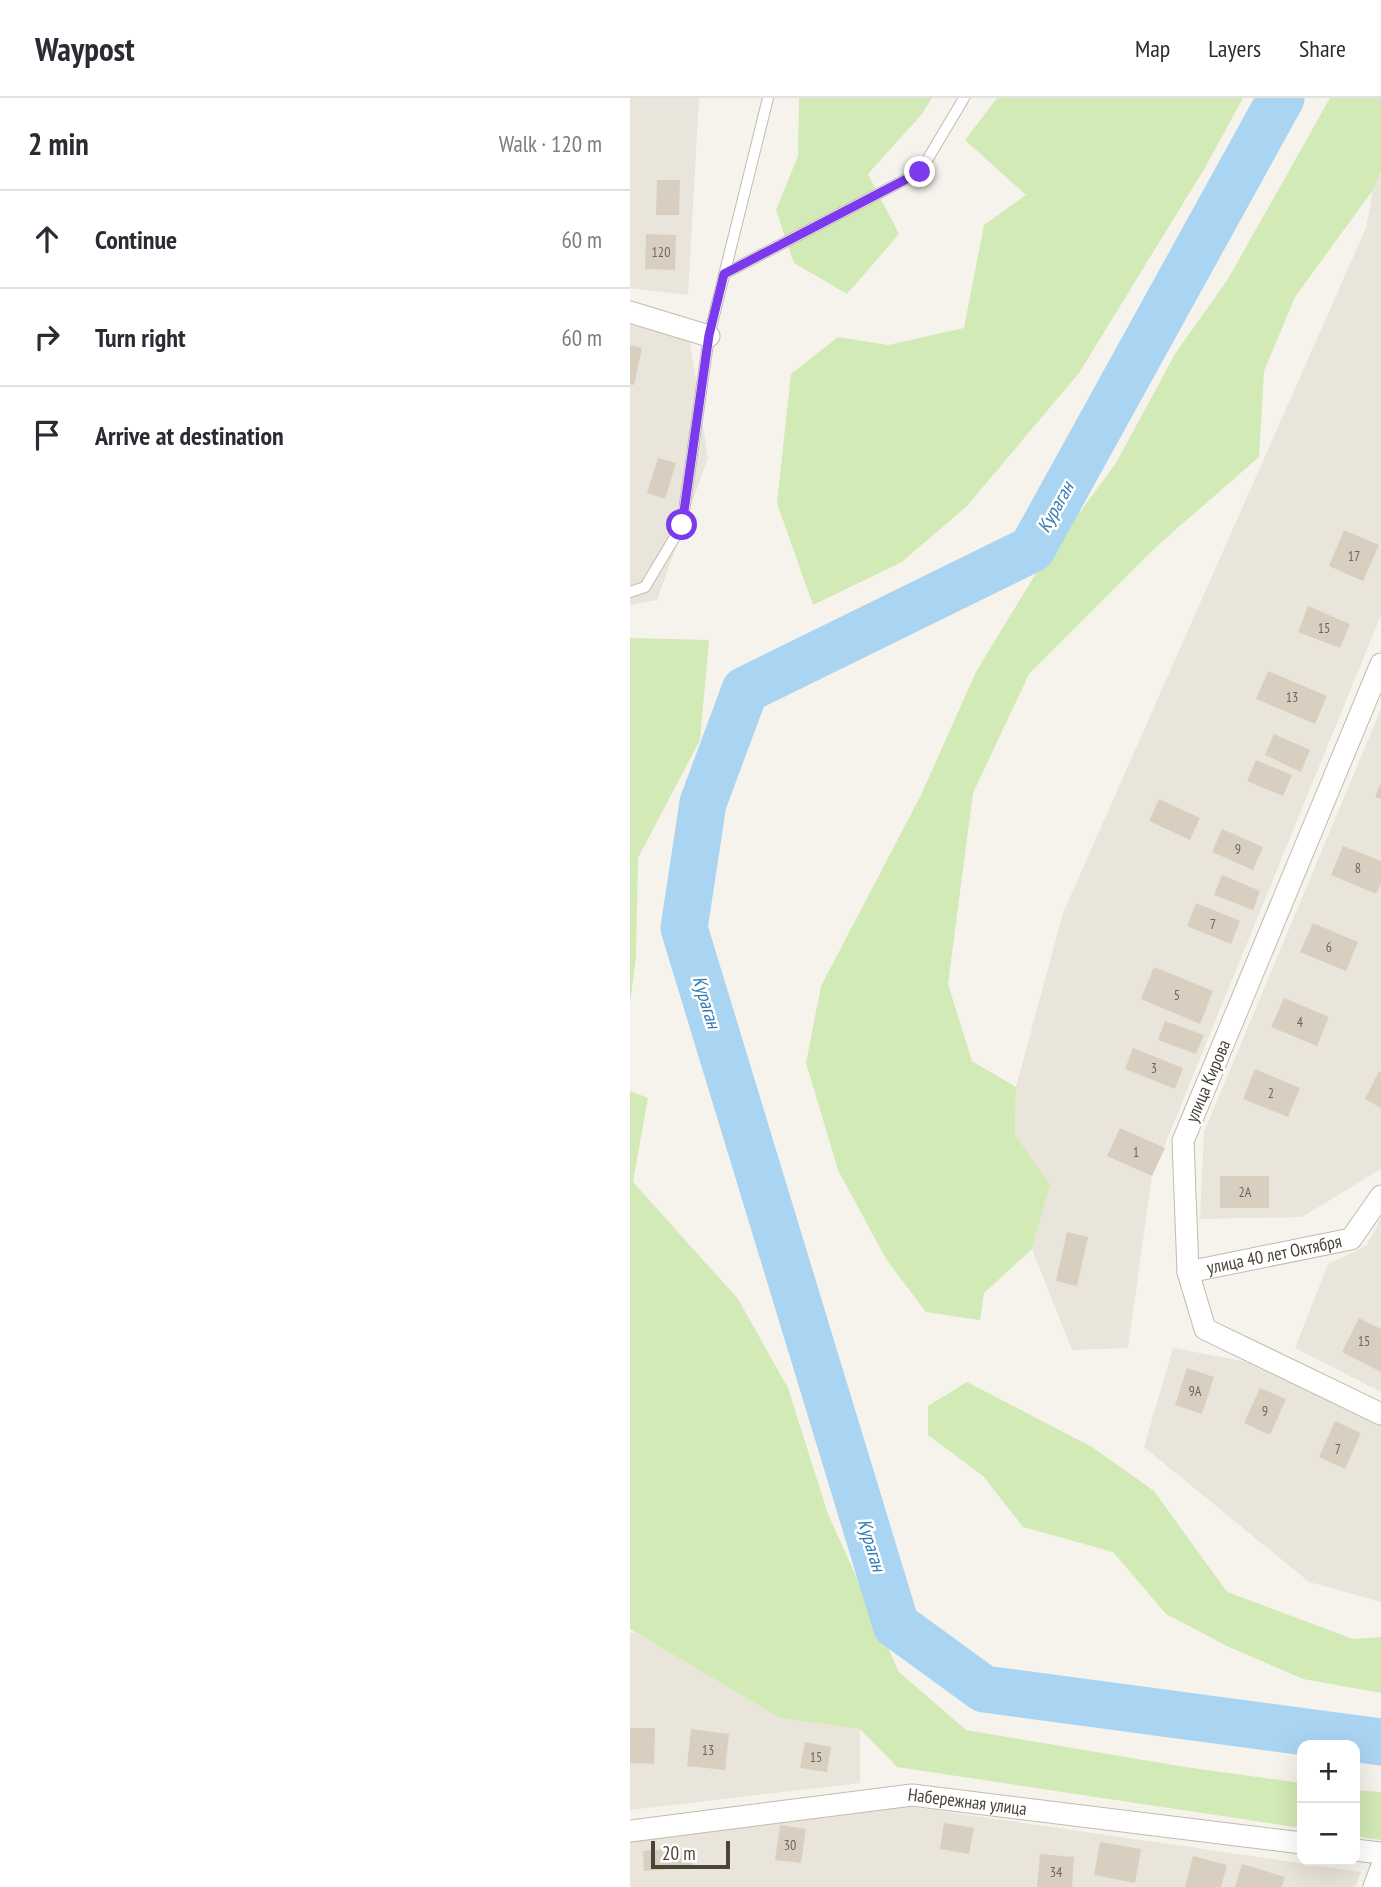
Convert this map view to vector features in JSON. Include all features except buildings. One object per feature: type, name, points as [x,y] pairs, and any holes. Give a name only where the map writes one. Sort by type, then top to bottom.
[{"type":"street","points":[[630,312],[709,335]]},
{"type":"street","name":"улица Кирова","points":[[1381,664],[1183,1141],[1188,1272],[1205,1329],[1381,1413]]},
{"type":"street","name":"улица 40 лет Октября","points":[[1188,1272],[1350,1240],[1381,1196]]},
{"type":"street","name":"Набережная улица","points":[[630,1831],[912,1796],[1297,1842]]},
{"type":"street","points":[[1360,1851],[1381,1853]]},
{"type":"street","points":[[1374,1887],[1381,1868]]},
{"type":"lane","points":[[630,592],[645,587],[682,525],[709,335],[768,98]]},
{"type":"lane","points":[[724,274],[920,172],[964,98]]},
{"type":"shaded area","points":[[630,98],[699,98],[688,295],[630,288]]},
{"type":"shaded area","points":[[1381,170],[1381,615],[1152,1176],[1128,1348],[1072,1350],[1032,1249],[1050,1185],[1015,1134],[1016,1087],[1063,913],[1366,228],[1373,190]]},
{"type":"shaded area","points":[[630,323],[690,342],[708,458],[657,600],[630,605]]},
{"type":"shaded area","points":[[1381,709],[1381,1169],[1302,1217],[1200,1219],[1204,1132]]},
{"type":"shaded area","points":[[1381,1218],[1381,1392],[1295,1348],[1328,1264],[1366,1246]]},
{"type":"shaded area","points":[[1173,1348],[1243,1361],[1381,1425],[1381,1602],[1309,1582],[1144,1447]]},
{"type":"shaded area","points":[[630,1633],[637,1633],[780,1718],[860,1729],[860,1783],[630,1810]]},
{"type":"shaded area","points":[[899,1805],[1297,1863],[1297,1866],[1320,1866],[1361,1872],[1355,1887],[630,1887],[630,1842]]},
{"type":"green space","points":[[799,98],[932,98],[922,114],[868,174],[899,234],[847,294],[794,263],[776,210],[798,156]]},
{"type":"green space","points":[[997,98],[1243,98],[1206,166],[1079,373],[967,506],[902,562],[813,605],[777,503],[791,374],[838,337],[888,345],[964,328],[984,225],[1026,195],[965,140]]},
{"type":"green space","points":[[1330,98],[1381,98],[1381,170],[1373,190],[1295,297],[1264,371],[1259,457],[1157,546],[1029,674],[973,793],[948,984],[972,1061],[1016,1087],[1015,1134],[1050,1185],[1032,1249],[984,1293],[980,1320],[926,1312],[886,1259],[838,1170],[806,1063],[821,986],[921,795],[976,672],[1041,565],[1116,463],[1175,354],[1228,279]]},
{"type":"green space","points":[[630,638],[709,640],[700,740],[638,858],[636,956],[630,1004]]},
{"type":"green space","points":[[630,1091],[648,1098],[633,1182],[738,1299],[788,1388],[828,1514],[899,1672],[966,1730],[1185,1767],[1297,1782],[1297,1827],[897,1767],[860,1729],[780,1718],[630,1629]]},
{"type":"green space","points":[[967,1382],[1092,1447],[1154,1491],[1227,1592],[1353,1639],[1381,1637],[1381,1693],[1303,1679],[1229,1647],[1166,1614],[1113,1552],[1023,1527],[983,1476],[928,1435],[928,1406]]},
{"type":"green space","points":[[1360,1790],[1381,1792],[1381,1840],[1360,1837]]},
{"type":"waterway","name":"Кураган","points":[[1281,98],[1032,549],[745,690],[703,803],[684,928],[896,1625],[984,1689],[1381,1742]]},
{"type":"route","points":[[682,525],[709,335],[724,274],[920,172]]}]
